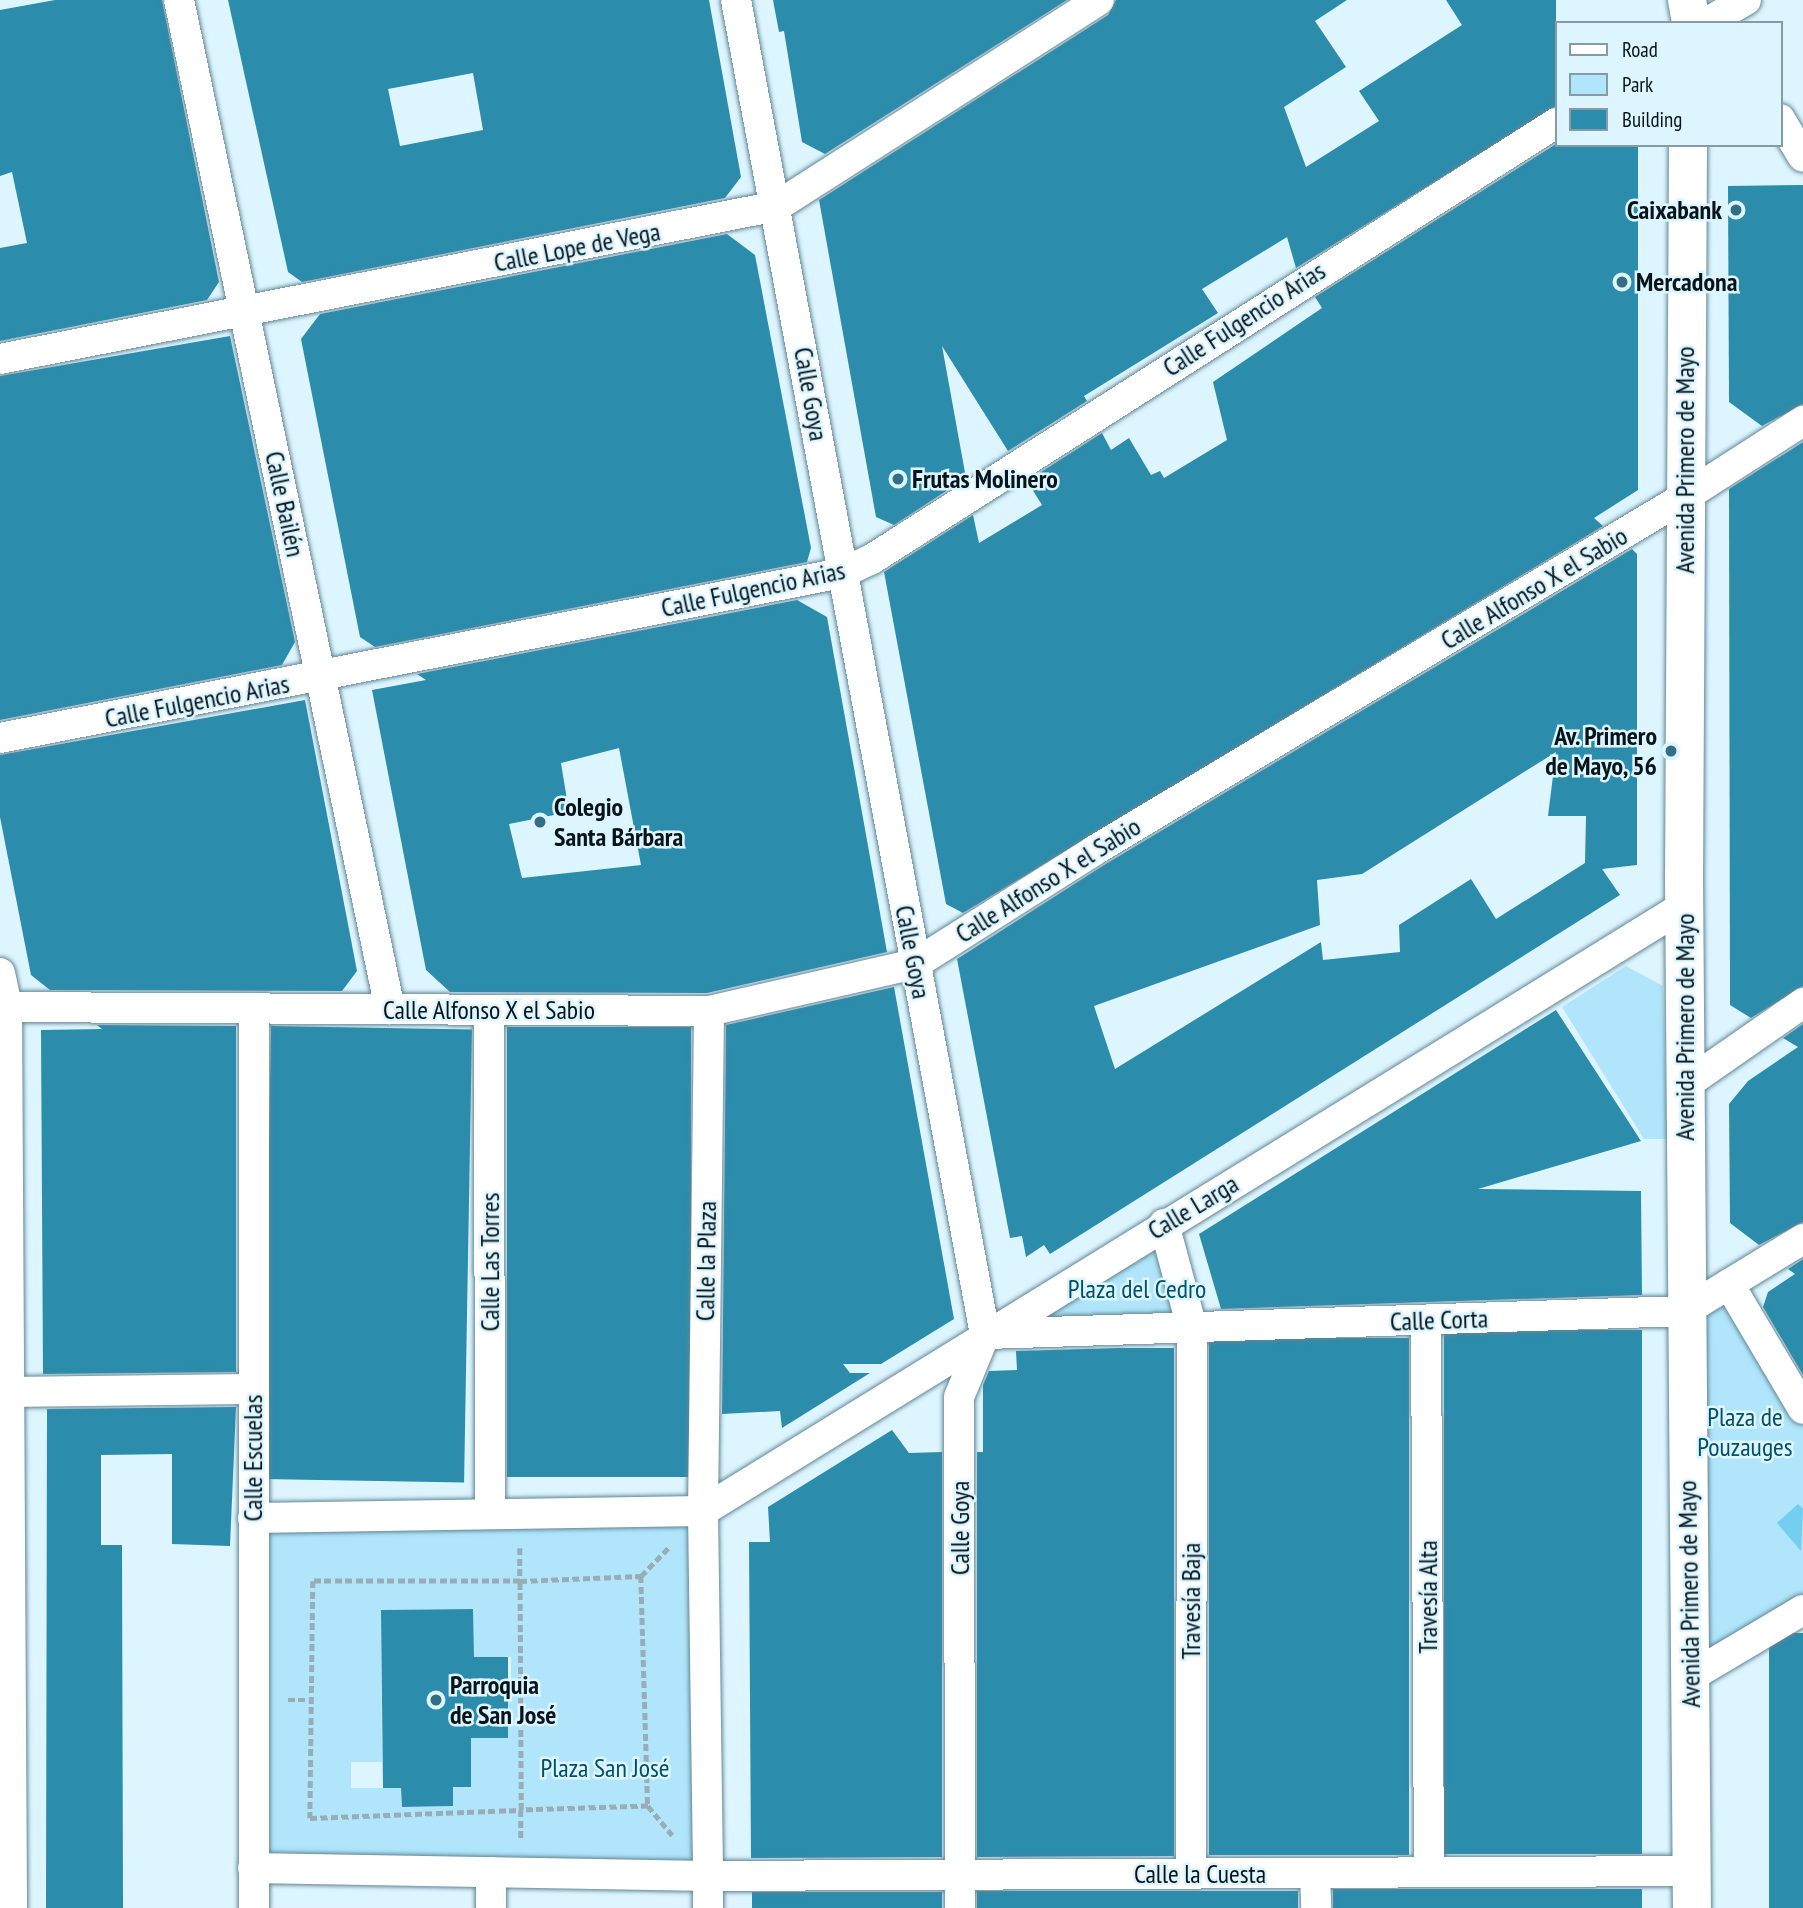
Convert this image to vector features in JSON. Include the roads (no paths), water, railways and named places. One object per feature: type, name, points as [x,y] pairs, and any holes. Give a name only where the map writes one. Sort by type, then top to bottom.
[{"type":"street","name":"Calle Bailén","points":[[179,0],[390,1009]]},
{"type":"street","name":"Calle Goya","points":[[736,0],[777,206],[842,573],[985,1334],[959,1398],[960,1908]]},
{"type":"street","name":"Calle Lope de Vega","points":[[0,359],[245,313],[777,206],[1099,0]]},
{"type":"street","points":[[1688,0],[1691,21]]},
{"type":"street","points":[[1709,21],[1746,0]]},
{"type":"street","points":[[1782,122],[1803,157]]},
{"type":"street","name":"Calle Fulgencio Arias","points":[[0,738],[321,678],[842,573],[873,559],[1554,124]]},
{"type":"street","name":"Avenida Primero de Mayo","points":[[1688,147],[1684,498],[1684,906],[1685,1311],[1692,1890]]},
{"type":"street","name":"Calle Alfonso X el Sabio","points":[[3,1007],[709,1011],[915,964],[1095,850],[1684,498],[1803,421]]},
{"type":"street","name":"Calle Larga","points":[[703,1511],[985,1334],[1684,906]]},
{"type":"street","points":[[0,973],[3,1007],[5,1697],[12,1908]]},
{"type":"street","points":[[1685,1085],[1803,1003]]},
{"type":"street","name":"Calle Escuelas","points":[[254,1008],[254,1908]]},
{"type":"street","name":"Calle Las Torres","points":[[489,1010],[490,1514]]},
{"type":"street","name":"Calle la Plaza","points":[[703,1511],[709,1011]]},
{"type":"street","points":[[985,1334],[1192,1328],[1164,1224]]},
{"type":"street","points":[[1685,1311],[1803,1239]]},
{"type":"street","points":[[1738,1279],[1803,1409]]},
{"type":"street","name":"Calle Corta","points":[[1192,1328],[1685,1311]]},
{"type":"street","name":"Travesía Alta","points":[[1426,1321],[1429,1872]]},
{"type":"street","name":"Travesía Baja","points":[[1191,1874],[1192,1328]]},
{"type":"street","points":[[5,1392],[253,1390]]},
{"type":"street","points":[[253,1518],[703,1511],[708,1908]]},
{"type":"street","points":[[1690,1677],[1803,1609]]},
{"type":"street","points":[[253,1868],[708,1876]]},
{"type":"street","points":[[491,1872],[491,1908]]},
{"type":"street","name":"Calle la Cuesta","points":[[708,1876],[1429,1872],[1692,1890]]},
{"type":"street","points":[[1315,1873],[1316,1908]]},
{"type":"place","name":"Caixabank","points":[[1736,210]]},
{"type":"place","name":"Mercadona","points":[[1622,282]]},
{"type":"place","name":"Frutas Molinero","points":[[898,479]]},
{"type":"place","name":"Av. Primero de Mayo, 56","points":[[1671,751]]},
{"type":"place","name":"Colegio Santa Bárbara","points":[[540,822]]},
{"type":"place","name":"Parroquia de San José","points":[[436,1700]]},
{"type":"park label","name":"Plaza del Cedro","points":[[1137,1289]]},
{"type":"park label","name":"Plaza de Pouzauges","points":[[1745,1432]]},
{"type":"park label","name":"Plaza San José","points":[[605,1768]]}]
